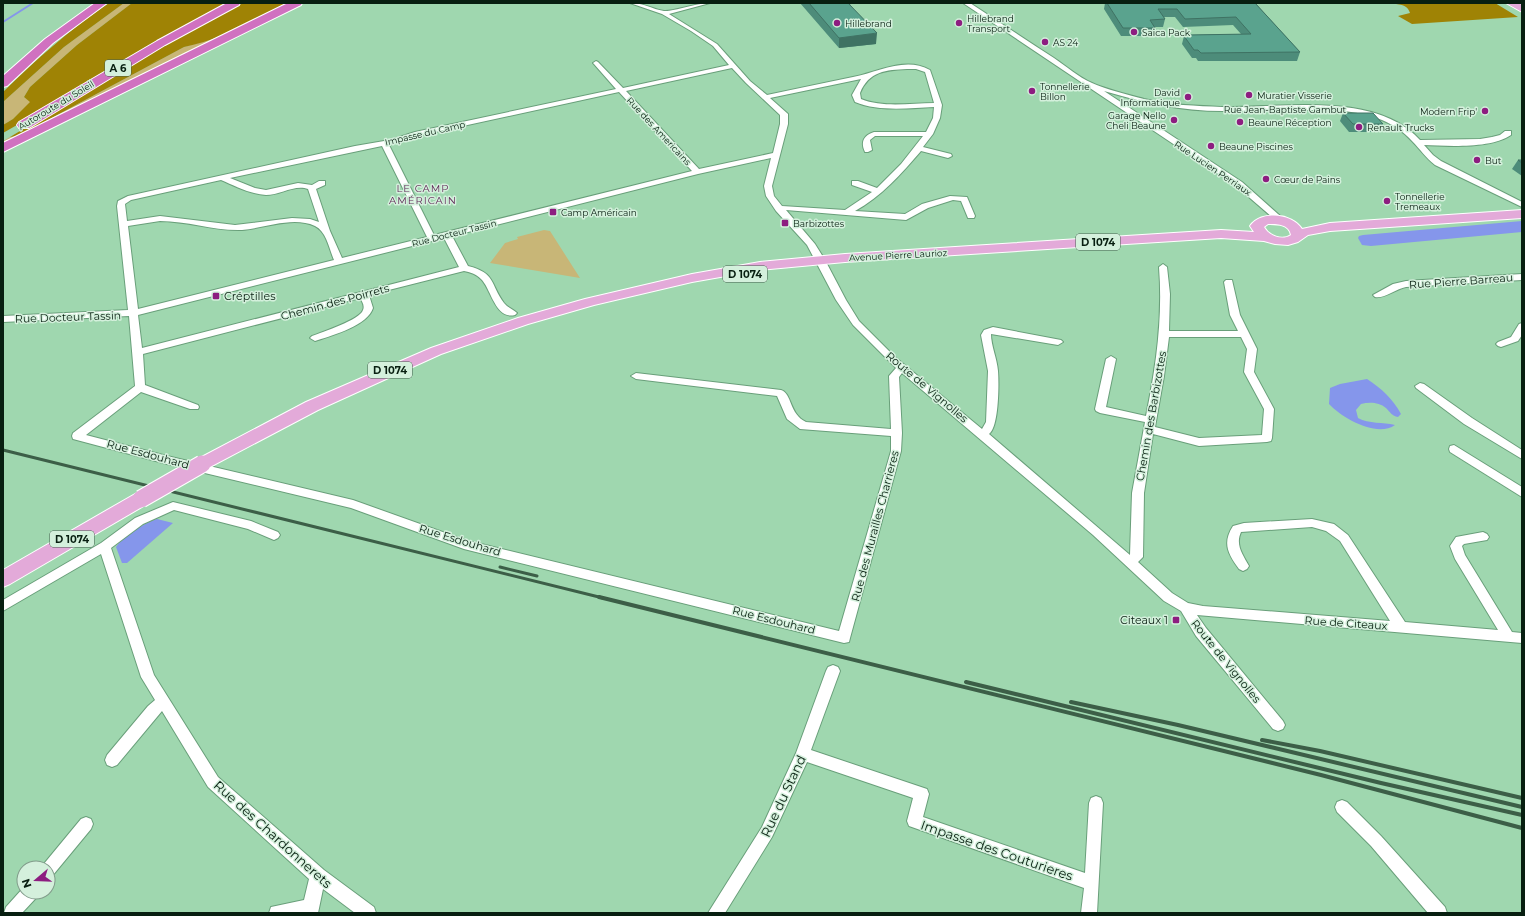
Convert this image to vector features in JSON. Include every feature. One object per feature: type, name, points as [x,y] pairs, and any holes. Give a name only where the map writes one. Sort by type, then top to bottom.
[{"type":"highway","points":[[3,83],[90,3]]},
{"type":"highway","points":[[49,41],[102,3]]},
{"type":"highway","name":"Autoroute du Soleil","points":[[3,137],[161,42],[236,3]]},
{"type":"highway","points":[[3,148],[297,3]]},
{"type":"main road","points":[[1511,3],[1522,9]]},
{"type":"main road","points":[[1330,227],[1522,214]]},
{"type":"main road","name":"Avenue Pierre Laurioz","points":[[1221,234],[1271,220],[1330,227]]},
{"type":"main road","points":[[1285,222],[1296,229],[1298,236]]},
{"type":"main road","points":[[1259,224],[1261,234],[1267,237]]},
{"type":"main road","name":"Avenue Pierre Laurioz","points":[[823,262],[920,258],[974,251],[1221,234],[1267,237],[1288,241],[1296,238],[1304,232],[1330,227]]},
{"type":"main road","name":"D 1074","points":[[3,579],[202,464],[312,406],[436,351],[523,321],[590,302],[665,284],[823,262]]},
{"type":"street","name":"Route de Vignolles","points":[[633,3],[665,14],[710,41],[748,82],[783,112],[785,116],[784,124],[768,191],[779,209],[811,244],[823,262],[841,300],[856,323],[902,368],[982,434],[1130,562],[1168,597],[1185,606],[1201,632],[1278,725]]},
{"type":"street","points":[[665,14],[707,3]]},
{"type":"street","name":"Rue Lucien Perriaux","points":[[966,3],[1239,184],[1285,222]]},
{"type":"street","name":"Rue des Americains","points":[[596,63],[697,172]]},
{"type":"street","name":"Impasse du Camp","points":[[124,224],[121,206],[124,200],[133,196],[384,143],[415,134],[734,66]]},
{"type":"street","points":[[766,97],[907,66],[925,68],[928,71],[939,110],[936,122],[919,148],[878,191],[861,205],[848,211]]},
{"type":"street","points":[[867,76],[857,92],[857,98],[861,102],[880,105],[938,105]]},
{"type":"street","name":"Rue Jean-Baptiste Gambut","points":[[1087,84],[1144,101],[1200,108],[1345,109],[1368,114],[1404,129],[1418,142],[1428,157],[1438,163],[1522,205]]},
{"type":"street","name":"Rue Jean-Baptiste Gambut","points":[[1125,109],[1130,105],[1144,101]]},
{"type":"street","points":[[1418,142],[1485,141],[1500,139],[1508,133]]},
{"type":"street","points":[[868,150],[866,140],[874,134],[929,134]]},
{"type":"street","points":[[384,143],[432,239]]},
{"type":"street","points":[[919,148],[948,156]]},
{"type":"street","name":"Rue Docteur Tassin","points":[[3,319],[133,313],[697,172],[765,156],[776,155]]},
{"type":"street","points":[[221,177],[258,191],[265,192],[302,186],[309,186],[312,188],[322,183]]},
{"type":"street","points":[[855,183],[878,191]]},
{"type":"street","points":[[312,188],[326,230],[339,262]]},
{"type":"street","points":[[779,209],[786,208],[848,211],[906,217],[925,206],[958,198],[964,199],[971,216]]},
{"type":"street","name":"Rue Lucien Perriaux","points":[[1259,202],[1261,213],[1259,224]]},
{"type":"street","points":[[133,313],[124,224],[163,218],[227,227],[243,227],[294,221],[315,224],[326,230]]},
{"type":"street","points":[[447,235],[464,268],[476,270],[485,276],[502,306],[507,311],[512,312]]},
{"type":"street","name":"Chemin des Barbizottes","points":[[1130,562],[1137,557],[1139,485],[1163,352],[1167,288],[1163,267]]},
{"type":"street","name":"Chemin des Poirrets","points":[[138,352],[464,268]]},
{"type":"street","name":"Rue Pierre Barreau","points":[[1378,295],[1396,286],[1406,284],[1522,277]]},
{"type":"street","points":[[1111,359],[1100,409],[1149,424],[1199,442],[1267,438],[1269,409],[1250,372],[1252,349],[1235,315],[1229,282]]},
{"type":"street","points":[[315,338],[362,317],[368,310],[364,294]]},
{"type":"street","name":"Rue Docteur Tassin","points":[[133,313],[138,352],[140,387]]},
{"type":"street","points":[[1501,344],[1515,339],[1522,326]]},
{"type":"street","points":[[982,434],[988,430],[991,422],[993,371],[986,335],[987,332],[993,330],[1058,342]]},
{"type":"street","points":[[1164,334],[1244,334]]},
{"type":"street","name":"Rue des Murailles Charrieres","points":[[844,638],[896,451],[897,433],[894,376],[902,368]]},
{"type":"street","points":[[636,376],[781,393],[792,419],[796,423],[804,426],[897,433]]},
{"type":"street","points":[[1420,386],[1468,421],[1522,455]]},
{"type":"street","points":[[140,387],[194,407]]},
{"type":"street","name":"Rue Esdouhard","points":[[140,387],[77,436],[167,460],[353,504],[464,544],[844,638]]},
{"type":"street","points":[[1454,449],[1522,493]]},
{"type":"street","points":[[3,606],[105,546],[138,521],[173,506],[251,525],[274,535]]},
{"type":"street","points":[[1243,566],[1234,552],[1233,535],[1237,529],[1244,527],[1312,523],[1330,527],[1344,538],[1401,627]]},
{"type":"street","points":[[1483,537],[1460,540],[1456,546],[1459,556],[1508,636]]},
{"type":"street","name":"Rue des Chardonnerets","points":[[105,546],[148,677],[213,782],[318,876],[368,913]]},
{"type":"street","name":"Rue de Citeaux","points":[[1185,606],[1218,613],[1522,638]]},
{"type":"street","name":"Rue du Stand","points":[[716,913],[768,832],[803,754],[833,671]]},
{"type":"street","points":[[112,760],[153,710],[163,702]]},
{"type":"street","name":"Impasse des Couturieres","points":[[803,754],[922,794],[914,822],[1092,883]]},
{"type":"street","points":[[1089,913],[1096,803]]},
{"type":"street","points":[[1342,807],[1376,841],[1439,913]]},
{"type":"street","points":[[56,860],[86,824]]},
{"type":"street","points":[[277,913],[310,910],[318,876]]},
{"type":"street","points":[[12,913],[23,900]]},
{"type":"shaded area","points":[[109,3],[124,3],[64,47],[3,102],[3,92],[28,68],[67,34]]},
{"type":"shaded area","points":[[124,3],[132,3],[77,45],[30,87],[24,97],[31,102],[13,119],[3,125],[3,102],[64,47]]},
{"type":"shaded area","points":[[132,3],[230,3],[3,133],[3,125],[13,119],[30,102],[24,97],[30,87],[77,45]]},
{"type":"shaded area","points":[[242,3],[292,3],[240,29],[184,47],[18,136],[10,137],[135,62]]},
{"type":"shaded area","points":[[1390,3],[1495,3],[1518,17],[1412,24],[1398,16],[1410,13],[1407,8],[1402,5]]},
{"type":"shaded area","points":[[252,24],[3,146],[3,141],[10,137],[18,136],[184,47],[213,39]]},
{"type":"shaded area","points":[[544,230],[550,231],[580,278],[490,263],[505,243],[518,239],[517,237]]},
{"type":"water","points":[[1522,221],[1522,232],[1371,246],[1362,245],[1358,238],[1359,236],[1363,235]]},
{"type":"water","points":[[1367,379],[1386,394],[1401,414],[1398,417],[1391,414],[1386,408],[1380,405],[1367,403],[1361,404],[1356,410],[1358,418],[1367,421],[1395,425],[1388,428],[1379,429],[1360,425],[1342,415],[1329,404],[1330,388],[1340,384]]},
{"type":"water","points":[[157,519],[173,523],[127,563],[122,563],[116,547],[119,542],[134,530]]},
{"type":"building","points":[[809,3],[848,3],[877,33],[839,38]]},
{"type":"building","name":"Saica Pack","points":[[1107,3],[1255,3],[1300,52],[1201,53],[1198,50],[1194,50],[1184,36],[1251,34],[1236,17],[1185,19],[1177,9],[1158,9],[1165,19],[1150,20],[1155,28],[1123,28]]},
{"type":"building","points":[[1343,113],[1373,113],[1383,124],[1353,124]]},
{"type":"waterway","points":[[3,22],[33,3]]},
{"type":"railway","points":[[3,450],[603,598]]},
{"type":"railway","points":[[500,567],[537,576]]},
{"type":"railway","points":[[599,597],[1321,775],[1522,828]]},
{"type":"railway","points":[[966,682],[1381,783],[1522,815]]},
{"type":"railway","points":[[1071,702],[1178,725],[1522,807]]},
{"type":"railway","points":[[1262,740],[1320,751],[1522,798]]},
{"type":"place","name":"Hillebrand","points":[[837,23]]},
{"type":"place","name":"Hillebrand Transport","points":[[959,23]]},
{"type":"place","name":"Saica Pack","points":[[1134,32]]},
{"type":"place","name":"AS 24","points":[[1045,42]]},
{"type":"place","name":"Tonnellerie Billon","points":[[1032,91]]},
{"type":"place","name":"Muratier Visserie","points":[[1249,95]]},
{"type":"place","name":"David Informatique","points":[[1188,97]]},
{"type":"place","name":"Modern Frip'","points":[[1485,111]]},
{"type":"place","name":"Garage Nello Cheli Beaune","points":[[1174,120]]},
{"type":"place","name":"Beaune Réception","points":[[1240,122]]},
{"type":"place","name":"Renault Trucks","points":[[1359,127]]},
{"type":"place","name":"Beaune Piscines","points":[[1211,146]]},
{"type":"place","name":"But","points":[[1477,160]]},
{"type":"place","name":"Cœur de Pains","points":[[1266,179]]},
{"type":"place","name":"Tonnellerie Tremeaux","points":[[1387,201]]},
{"type":"place","name":"Camp Américain","points":[[553,212]]},
{"type":"place","name":"Barbizottes","points":[[785,223]]},
{"type":"place","name":"Créptilles","points":[[216,296]]},
{"type":"place","name":"Citeaux 1","points":[[1176,620]]},
{"type":"district","name":"LE CAMP AMÉRICAIN","points":[[423,194]]}]
